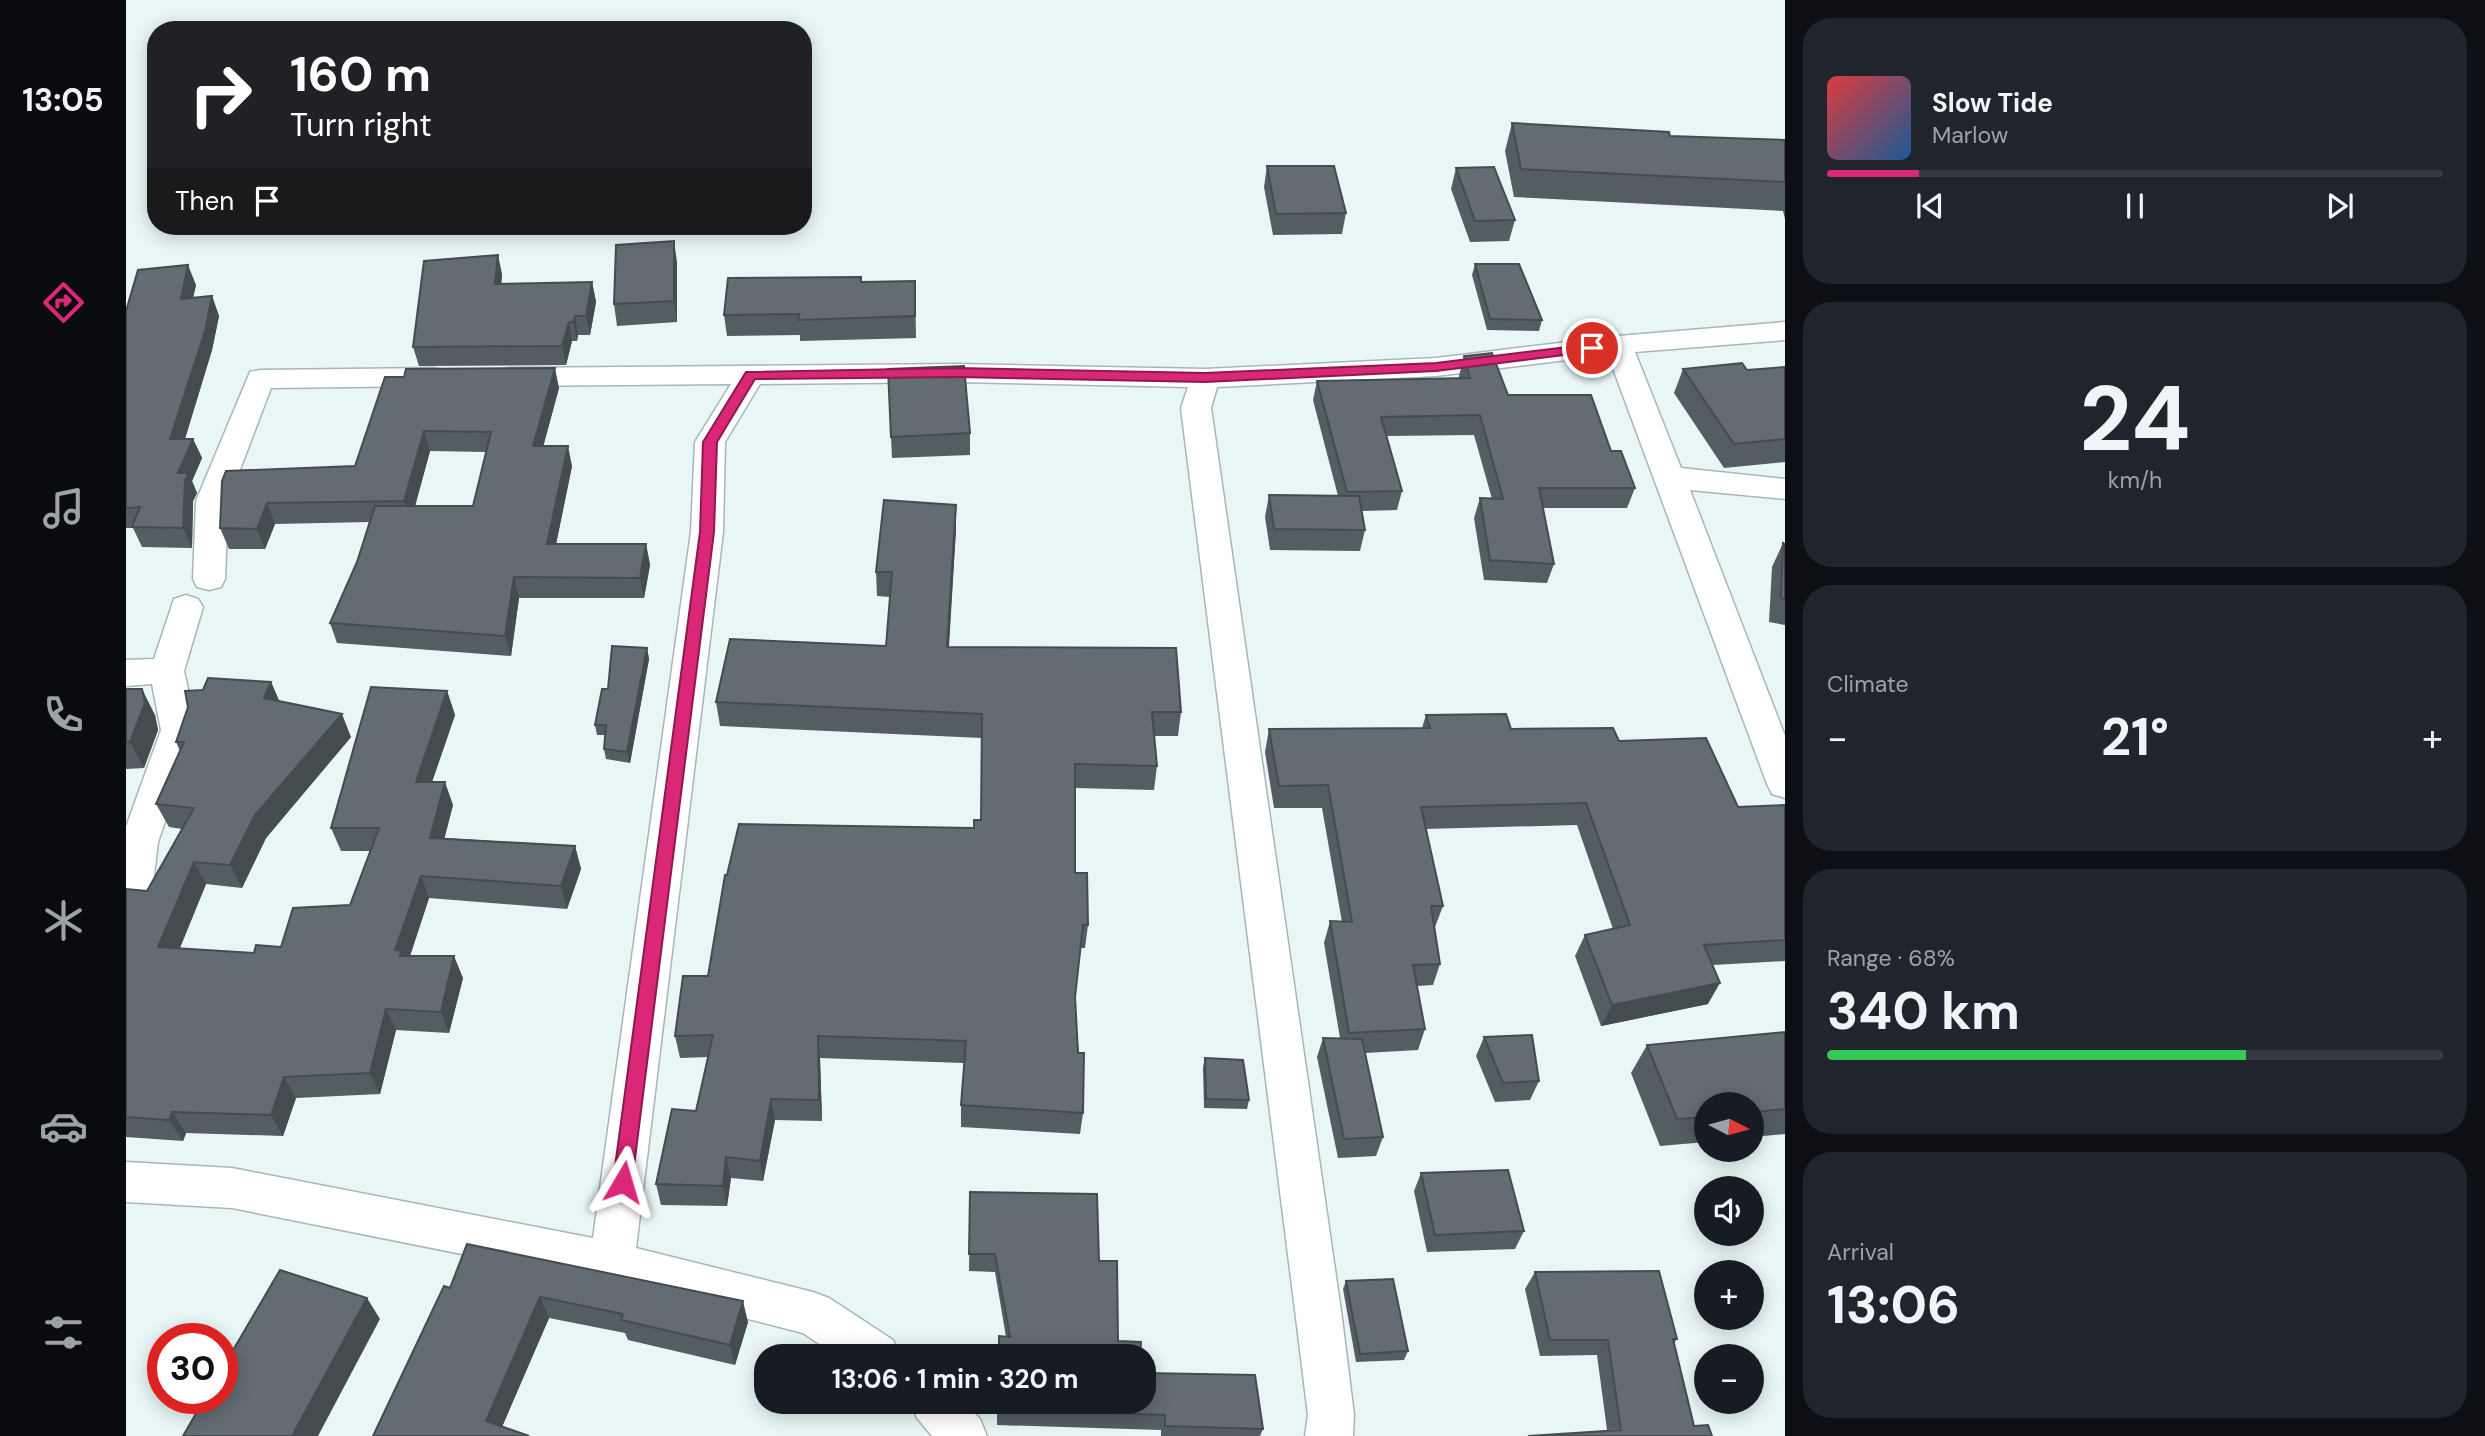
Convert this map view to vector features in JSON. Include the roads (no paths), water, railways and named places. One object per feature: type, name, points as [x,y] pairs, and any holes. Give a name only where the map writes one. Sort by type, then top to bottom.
[{"type":"street","points":[[209,579],[212,501],[260,379],[957,373],[1205,377],[1436,367],[1618,345],[1785,331]]},
{"type":"street","points":[[1618,345],[1729,631],[1785,785]]},
{"type":"street","points":[[612,1264],[707,532],[710,442],[751,375]]},
{"type":"street","points":[[1205,377],[1196,408],[1324,1359],[1331,1415],[1329,1436]]},
{"type":"street","points":[[1667,477],[1785,489]]},
{"type":"street","points":[[133,893],[139,842],[179,730],[167,671],[186,607]]},
{"type":"street","points":[[126,673],[167,671]]},
{"type":"street","points":[[126,1182],[232,1188],[612,1264],[813,1314],[859,1344]]},
{"type":"street","points":[[944,1414],[963,1436]]}]
